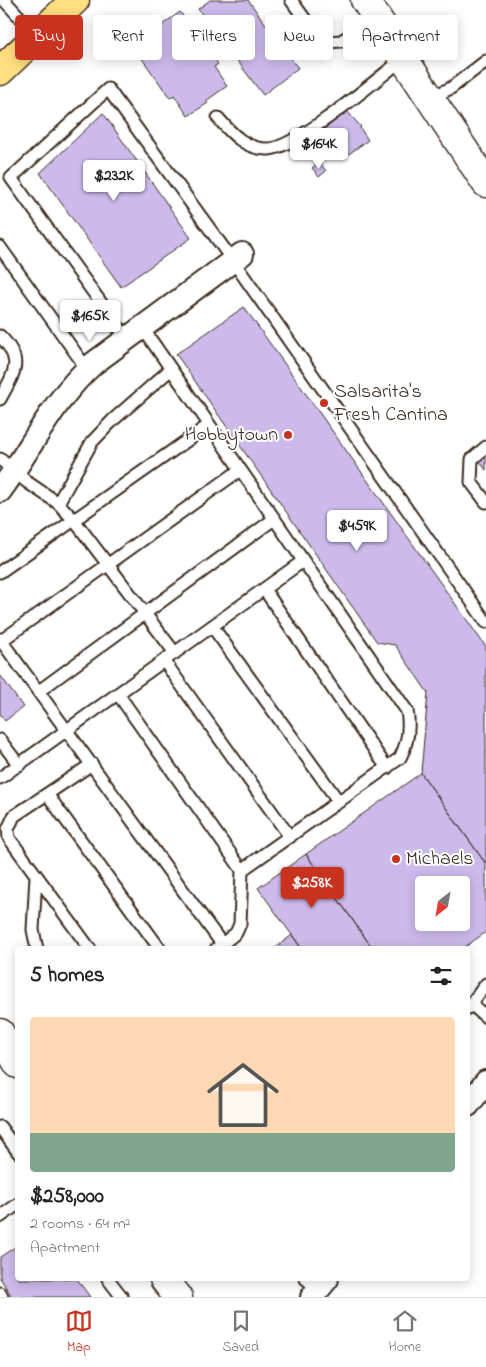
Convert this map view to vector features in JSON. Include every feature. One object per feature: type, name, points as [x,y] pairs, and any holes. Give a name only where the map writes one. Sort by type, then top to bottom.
[{"type":"main road","points":[[59,15],[75,0]]},
{"type":"main road","points":[[0,71],[15,57]]},
{"type":"street","points":[[403,60],[486,184]]},
{"type":"street","points":[[0,491],[7,465],[56,403],[87,369],[237,258]]},
{"type":"street","points":[[0,1033],[15,1059]]},
{"type":"street","points":[[470,1102],[486,1082]]},
{"type":"street","points":[[166,1281],[178,1297]]},
{"type":"lane","points":[[4,0],[18,15]]},
{"type":"lane","points":[[291,0],[315,33],[328,42],[341,41],[371,9]]},
{"type":"lane","points":[[218,118],[235,138],[251,146],[268,149],[286,145],[310,130],[403,60]]},
{"type":"lane","points":[[428,99],[451,88],[486,61]]},
{"type":"lane","points":[[242,870],[400,758],[405,749],[409,726],[407,711],[171,369],[134,333],[11,178],[108,89],[237,258],[486,622]]},
{"type":"lane","points":[[0,247],[87,369]]},
{"type":"lane","points":[[0,336],[12,348],[16,362],[12,378],[0,399]]},
{"type":"lane","points":[[58,503],[92,442],[113,420],[171,369]]},
{"type":"lane","points":[[0,572],[209,425]]},
{"type":"lane","points":[[486,447],[472,459],[472,482],[486,502]]},
{"type":"lane","points":[[7,465],[58,503],[74,520],[174,653]]},
{"type":"lane","points":[[118,694],[242,870],[240,924],[236,933],[219,946],[68,730],[1,640],[240,470]]},
{"type":"lane","points":[[39,691],[274,519]]},
{"type":"lane","points":[[0,778],[303,561]]},
{"type":"lane","points":[[264,589],[387,768]]},
{"type":"lane","points":[[212,626],[339,802]]},
{"type":"lane","points":[[164,661],[290,837]]},
{"type":"lane","points":[[0,740],[19,765]]},
{"type":"lane","points":[[88,946],[9,838],[8,829],[14,816],[92,764]]},
{"type":"lane","points":[[47,794],[158,946]]},
{"type":"lane","points":[[36,876],[33,930],[37,946]]},
{"type":"lane","points":[[470,1005],[486,984]]},
{"type":"lane","points":[[470,1007],[486,1017]]},
{"type":"lane","points":[[0,1127],[15,1148]]},
{"type":"lane","points":[[0,1217],[15,1206]]},
{"type":"lane","points":[[110,1281],[122,1297]]},
{"type":"building","points":[[210,0],[248,0],[265,23],[265,60],[292,60],[298,68],[263,95],[237,60],[255,60],[255,15],[203,15],[198,9]]},
{"type":"building","points":[[172,18],[172,60],[215,60],[218,64],[214,67],[227,86],[206,101],[208,103],[188,116],[174,95],[170,98],[143,60],[162,60],[162,25]]},
{"type":"building","points":[[346,110],[361,127],[368,140],[346,156],[324,128]]},
{"type":"building","points":[[103,113],[191,238],[121,287],[40,173]]},
{"type":"building","points":[[319,162],[326,171],[319,177],[312,168]]},
{"type":"building","points":[[244,307],[486,647],[486,864],[421,773],[428,693],[395,645],[377,642],[176,354]]},
{"type":"building","points":[[486,454],[486,470],[478,459]]},
{"type":"building","points":[[0,675],[23,707],[5,721],[0,714]]},
{"type":"building","name":"Michaels","points":[[421,773],[486,864],[486,932],[466,946],[371,946],[306,854]]},
{"type":"building","points":[[306,854],[371,946],[300,946],[258,888]]},
{"type":"building","points":[[292,935],[300,946],[278,946]]},
{"type":"building","points":[[15,1247],[15,1281],[78,1281],[90,1297],[12,1297],[0,1278],[0,1257]]},
{"type":"place","name":"Salsarita's Fresh Cantina","points":[[324,403]]},
{"type":"place","name":"Hobbytown","points":[[288,435]]},
{"type":"place","name":"Michaels","points":[[396,859]]}]
